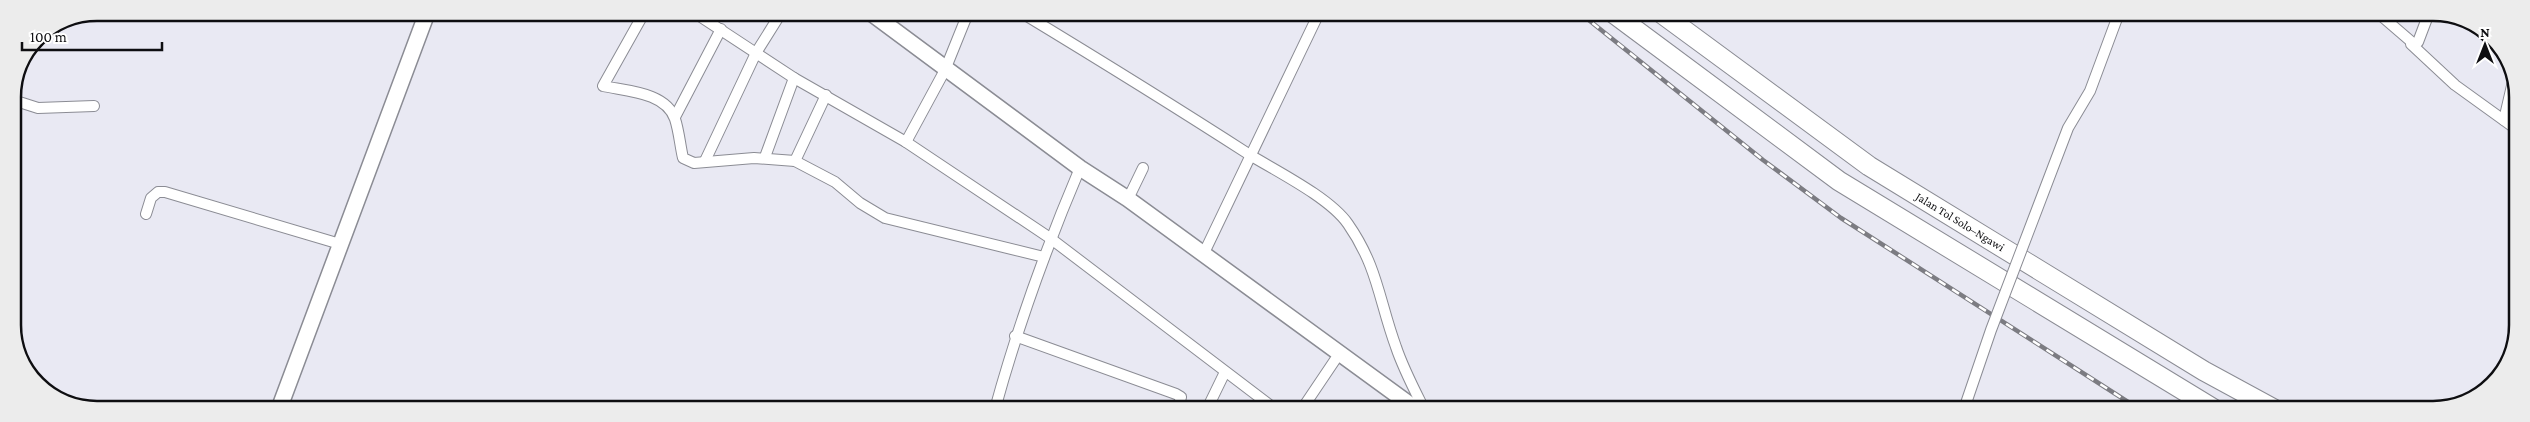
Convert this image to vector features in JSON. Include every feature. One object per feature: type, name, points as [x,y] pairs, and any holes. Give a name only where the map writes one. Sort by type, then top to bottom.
[{"type":"highway","points":[[1624,21],[1839,181],[2201,401]]},
{"type":"highway","name":"Jalan Tol Solo–Ngawi","points":[[1672,21],[1869,166],[2204,371],[2258,401]]},
{"type":"main road","points":[[282,401],[424,21]]},
{"type":"main road","points":[[881,21],[945,70],[1080,168],[1128,199],[1405,401]]},
{"type":"street","points":[[640,21],[603,86],[652,97],[664,104],[675,117],[683,158],[694,163],[765,158],[795,161],[835,182],[860,203],[880,216],[1044,257]]},
{"type":"street","points":[[708,21],[794,78],[906,142],[1050,238],[1264,401]]},
{"type":"street","points":[[705,161],[756,53],[775,21]]},
{"type":"street","points":[[906,142],[945,70],[965,21]]},
{"type":"street","points":[[1035,21],[1153,92],[1304,189],[1347,222],[1370,261],[1379,285],[1395,347],[1420,401]]},
{"type":"street","points":[[1203,255],[1315,21]]},
{"type":"street","points":[[1967,401],[1991,330],[2068,128],[2090,91],[2116,21]]},
{"type":"street","points":[[2387,21],[2455,85],[2509,123]]},
{"type":"street","points":[[2411,44],[2418,42],[2426,21]]},
{"type":"street","points":[[675,117],[721,29]]},
{"type":"street","points":[[765,158],[794,78]]},
{"type":"street","points":[[795,161],[826,95]]},
{"type":"street","points":[[2504,120],[2509,98]]},
{"type":"street","points":[[21,103],[38,108],[94,106]]},
{"type":"street","points":[[997,401],[1015,336],[1050,238],[1080,168]]},
{"type":"street","points":[[1128,199],[1143,168]]},
{"type":"street","points":[[146,214],[151,198],[158,192],[165,192],[340,244]]},
{"type":"street","points":[[1015,336],[1176,394],[1181,398],[1180,401]]},
{"type":"street","points":[[1307,401],[1339,354]]},
{"type":"street","points":[[1210,401],[1225,372]]},
{"type":"railway","points":[[1590,21],[1763,160],[1841,218],[2127,401]]}]
